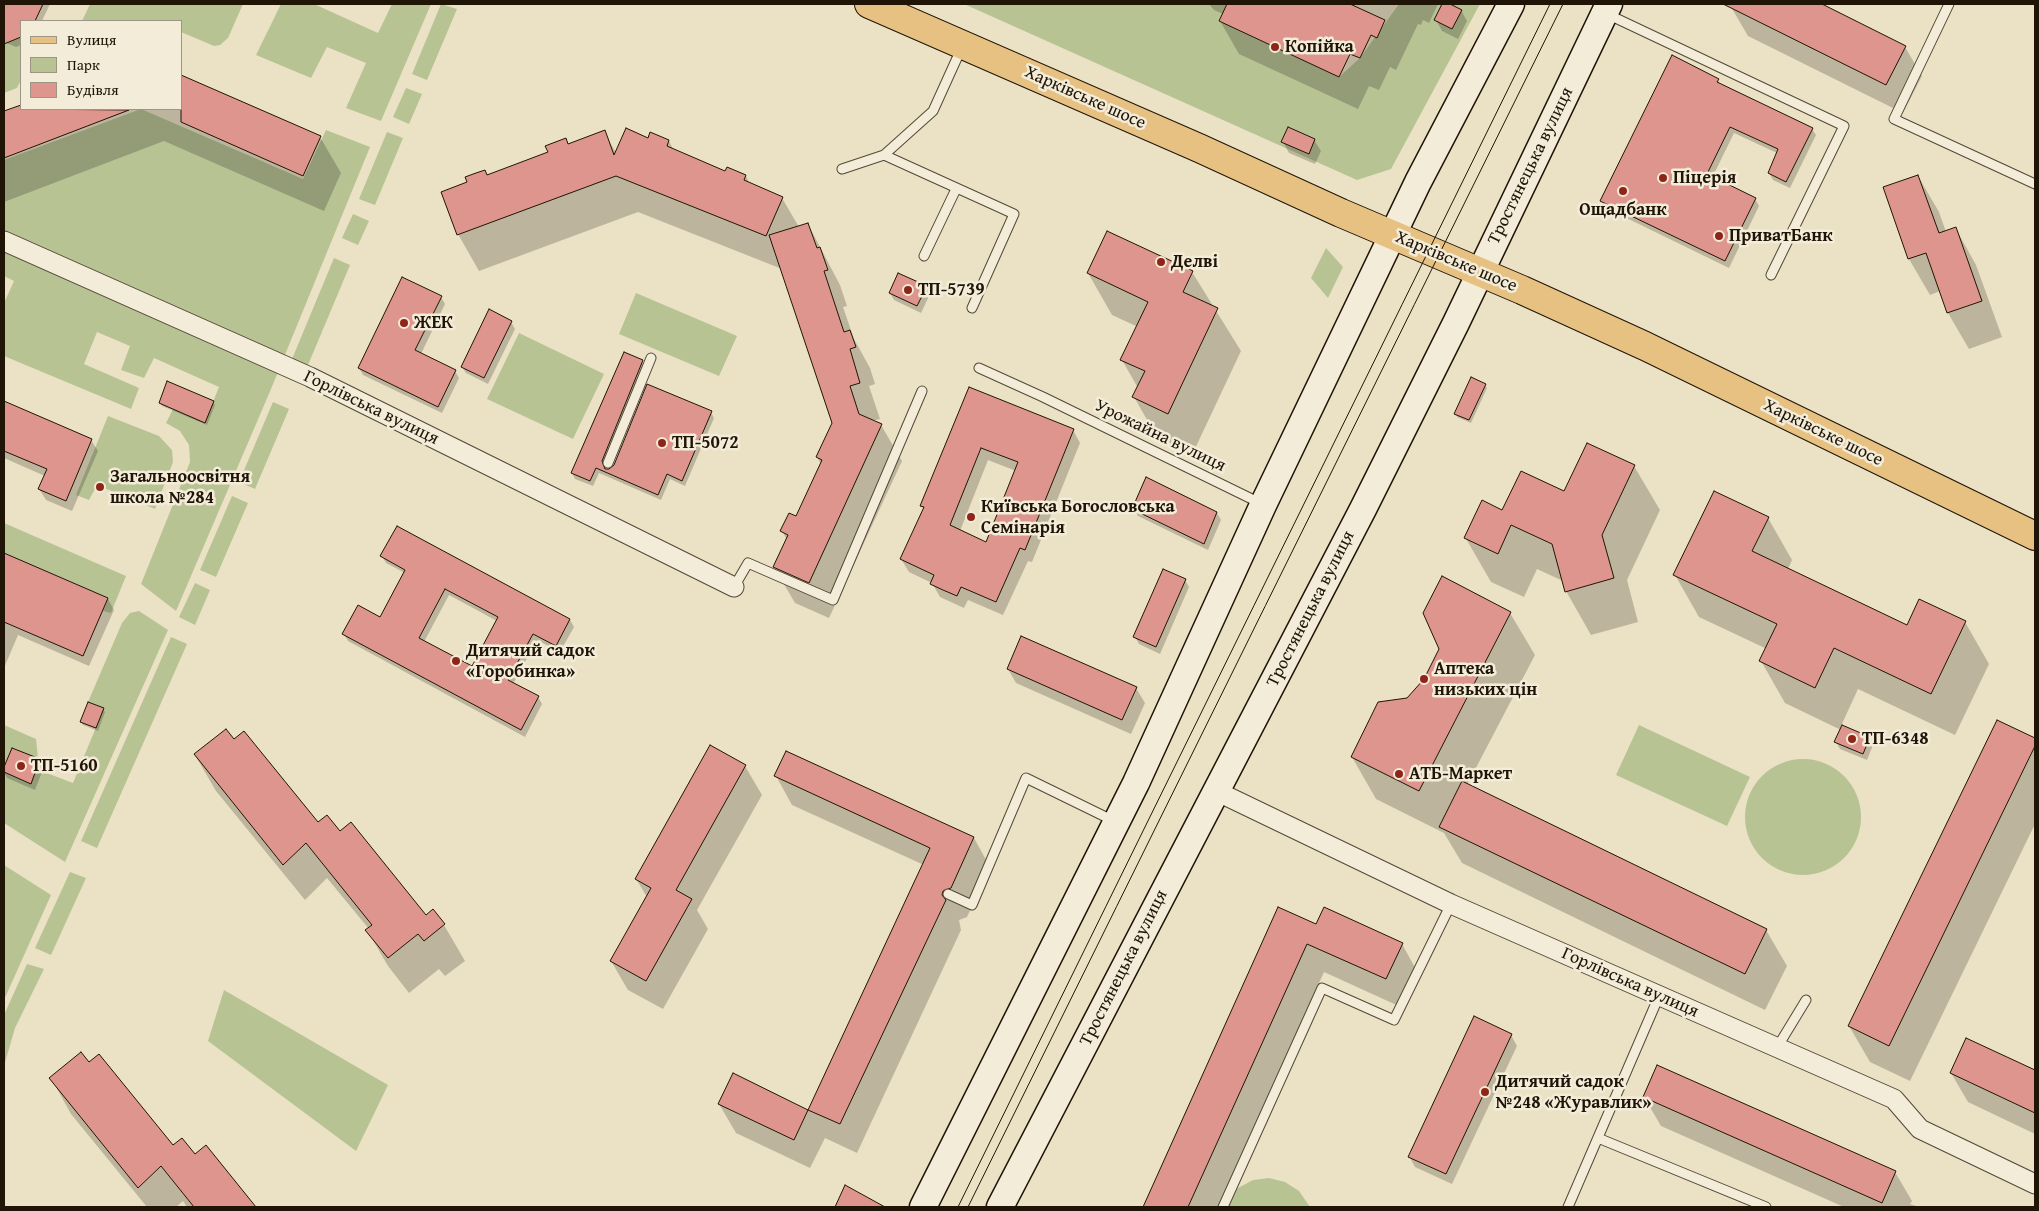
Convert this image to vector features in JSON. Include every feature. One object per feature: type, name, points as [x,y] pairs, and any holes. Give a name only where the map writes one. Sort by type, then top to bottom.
[{"type":"main road","name":"Харківське шосе","points":[[869,4],[1392,235],[1480,271],[1645,346],[2035,536]]},
{"type":"main road","points":[[923,1207],[1116,823],[1263,505],[1392,235],[1511,4]]},
{"type":"main road","name":"Тростянецька вулиця","points":[[1000,1207],[1363,509],[1607,8]]},
{"type":"street","name":"Горлівська вулиця","points":[[4,240],[310,378],[734,587]]},
{"type":"street","name":"Горлівська вулиця","points":[[1216,791],[1451,904],[1659,996],[1778,1046],[1894,1099],[1920,1129],[2035,1184]]},
{"type":"lane","points":[[1949,4],[1894,119],[2035,184]]},
{"type":"lane","points":[[1607,8],[1844,126],[1771,275]]},
{"type":"lane","points":[[842,168],[884,154],[933,111],[964,45]]},
{"type":"lane","points":[[884,154],[956,189],[1014,214],[972,308]]},
{"type":"lane","points":[[924,256],[956,189]]},
{"type":"lane","points":[[608,463],[651,358]]},
{"type":"lane","name":"Урожайна вулиця","points":[[980,368],[1263,505]]},
{"type":"lane","points":[[734,587],[748,563],[833,600],[922,391]]},
{"type":"lane","points":[[948,894],[972,905],[1026,778],[1116,823]]},
{"type":"lane","points":[[1223,1207],[1322,988],[1394,1020],[1451,904]]},
{"type":"lane","points":[[1568,1207],[1659,996]]},
{"type":"lane","points":[[1778,1046],[1806,1000]]},
{"type":"lane","points":[[1598,1138],[1766,1207]]},
{"type":"green space","points":[[90,4],[243,4],[228,38],[220,45],[214,46],[182,32],[182,20],[82,20]]},
{"type":"green space","points":[[281,4],[314,4],[378,33],[392,4],[431,4],[381,121],[346,108],[366,63],[327,47],[311,78],[256,55]]},
{"type":"green space","points":[[441,4],[457,9],[427,80],[412,74]]},
{"type":"green space","points":[[964,4],[1227,4],[1219,21],[1339,77],[1360,58],[1399,4],[1480,4],[1391,169],[1357,180]]},
{"type":"green space","points":[[20,37],[20,82],[17,88],[4,93],[4,38],[11,41]]},
{"type":"green space","points":[[406,88],[422,94],[409,124],[393,117]]},
{"type":"green space","points":[[138,110],[143,110],[303,179],[326,130],[370,147],[271,389],[176,611],[141,584],[190,462],[189,445],[180,431],[166,423],[173,409],[205,422],[219,387],[154,358],[144,378],[121,370],[130,346],[97,332],[84,364],[139,388],[131,409],[4,356],[4,303],[14,281],[4,276],[4,160]]},
{"type":"green space","points":[[387,132],[403,138],[375,205],[359,199]]},
{"type":"green space","points":[[353,214],[369,221],[358,245],[342,238]]},
{"type":"green space","points":[[1326,248],[1343,267],[1328,298],[1311,278]]},
{"type":"green space","points":[[334,258],[350,265],[308,365],[292,359]]},
{"type":"green space","points":[[636,293],[737,336],[719,376],[619,334]]},
{"type":"green space","points":[[519,333],[604,374],[573,439],[487,399]]},
{"type":"green space","points":[[273,402],[289,409],[255,489],[239,482]]},
{"type":"green space","points":[[108,416],[159,436],[172,450],[173,462],[155,509],[97,485],[89,500],[76,495]]},
{"type":"green space","points":[[232,496],[248,503],[216,577],[200,570]]},
{"type":"green space","points":[[4,523],[126,576],[111,613],[103,611],[108,598],[4,553]]},
{"type":"green space","points":[[195,583],[210,590],[195,625],[179,617]]},
{"type":"green space","points":[[139,611],[168,630],[65,862],[4,823],[4,725],[36,739],[38,758],[35,757],[23,764],[73,783],[104,708],[88,702],[122,623],[130,613]]},
{"type":"green space","points":[[171,637],[187,644],[97,848],[81,841]]},
{"type":"green space","points":[[1639,725],[1750,777],[1727,826],[1616,775]]},
{"type":"green space","points":[[1803,759],[1825,763],[1844,776],[1857,795],[1861,817],[1857,839],[1844,858],[1825,871],[1803,875],[1781,871],[1762,858],[1749,839],[1745,817],[1749,795],[1762,776],[1781,763]]},
{"type":"green space","points":[[4,865],[51,895],[4,1000]]},
{"type":"green space","points":[[70,872],[86,878],[51,955],[35,948]]},
{"type":"green space","points":[[27,964],[44,969],[15,1028],[4,1066],[4,1015]]},
{"type":"green space","points":[[224,990],[388,1085],[356,1151],[208,1041]]},
{"type":"green space","points":[[1269,1178],[1285,1182],[1299,1191],[1310,1207],[1223,1207],[1227,1199],[1238,1188],[1253,1180]]},
{"type":"building","points":[[4,4],[43,4],[35,20],[20,20],[20,37],[4,44]]},
{"type":"building","points":[[1227,4],[1350,4],[1385,20],[1377,38],[1371,35],[1360,58],[1350,54],[1339,77],[1219,21]]},
{"type":"building","points":[[1442,4],[1450,4],[1462,10],[1452,29],[1434,20]]},
{"type":"building","points":[[1723,4],[1822,4],[1906,46],[1886,85]]},
{"type":"building","name":"Піцерія","points":[[1672,55],[1719,79],[1717,82],[1813,128],[1786,182],[1768,173],[1778,149],[1730,127],[1707,174],[1756,198],[1725,261],[1600,201]]},
{"type":"building","points":[[182,75],[321,136],[303,176],[181,122]]},
{"type":"building","points":[[20,105],[20,110],[129,110],[4,158],[4,111]]},
{"type":"building","points":[[1288,127],[1315,139],[1309,154],[1281,142]]},
{"type":"building","points":[[626,128],[648,138],[650,132],[669,140],[667,146],[725,171],[727,167],[746,175],[744,180],[783,197],[766,236],[616,176],[457,235],[441,192],[467,182],[465,177],[485,170],[487,175],[548,152],[545,146],[566,138],[568,144],[605,130],[614,155]]},
{"type":"building","points":[[1918,175],[1939,233],[1956,227],[1982,301],[1947,313],[1926,253],[1908,259],[1883,187]]},
{"type":"building","points":[[808,223],[817,248],[820,247],[828,270],[824,271],[844,332],[850,330],[856,347],[850,349],[860,383],[850,386],[859,414],[882,424],[809,583],[773,567],[788,535],[780,531],[789,513],[796,516],[822,460],[816,457],[832,423],[769,235]]},
{"type":"building","points":[[1107,231],[1193,271],[1183,292],[1218,308],[1168,414],[1132,397],[1145,371],[1120,360],[1148,302],[1087,273]]},
{"type":"building","name":"ТП-5739","points":[[898,273],[927,286],[917,306],[889,293]]},
{"type":"building","name":"ЖЕК","points":[[402,277],[442,296],[415,350],[456,370],[438,407],[358,368]]},
{"type":"building","points":[[489,309],[512,321],[484,378],[461,367]]},
{"type":"building","name":"ТП-5072","points":[[624,352],[643,360],[602,461],[605,469],[609,469],[614,465],[647,384],[712,411],[682,481],[667,474],[658,495],[596,468],[590,481],[571,473]]},
{"type":"building","points":[[1471,377],[1486,384],[1469,420],[1454,414]]},
{"type":"building","points":[[167,381],[214,401],[205,423],[159,403]]},
{"type":"building","points":[[969,387],[1074,429],[1025,550],[1020,548],[996,602],[961,587],[957,596],[943,590],[930,584],[934,575],[900,559],[924,507],[920,506]],"holes":[[[981,448],[1018,462],[986,542],[950,525]]]},
{"type":"building","points":[[4,401],[92,439],[66,501],[38,489],[47,469],[4,451]]},
{"type":"building","points":[[1587,443],[1635,465],[1602,535],[1614,578],[1565,592],[1552,544],[1511,525],[1498,554],[1464,538],[1482,500],[1502,510],[1521,471],[1564,491]]},
{"type":"building","points":[[1146,477],[1217,512],[1204,544],[1132,509]]},
{"type":"building","points":[[1714,491],[1769,517],[1752,551],[1907,625],[1919,599],[1966,621],[1931,694],[1834,648],[1815,688],[1759,661],[1777,624],[1673,575]]},
{"type":"building","points":[[397,526],[570,619],[556,646],[533,634],[508,680],[539,696],[521,730],[342,634],[358,605],[380,617],[405,570],[380,556]],"holes":[[[445,589],[498,617],[472,666],[419,638]]]},
{"type":"building","points":[[4,553],[108,598],[83,656],[4,622]]},
{"type":"building","points":[[1163,569],[1186,579],[1156,647],[1133,637]]},
{"type":"building","points":[[1442,576],[1511,612],[1419,791],[1351,757],[1378,702],[1407,698],[1424,679],[1439,649],[1423,613]]},
{"type":"building","points":[[1021,636],[1137,687],[1122,720],[1007,669]]},
{"type":"building","points":[[88,702],[104,708],[96,728],[80,722]]},
{"type":"building","points":[[1997,720],[2035,738],[2035,746],[1889,1046],[1848,1026]]},
{"type":"building","name":"ТП-6348","points":[[1842,725],[1870,737],[1863,754],[1834,742]]},
{"type":"building","points":[[226,729],[234,739],[244,731],[318,822],[327,815],[340,831],[351,822],[426,915],[433,909],[445,924],[424,941],[418,934],[388,958],[365,930],[372,925],[306,843],[283,865],[194,754]]},
{"type":"building","points":[[710,745],[746,765],[676,890],[692,899],[646,981],[610,961],[651,888],[635,879]]},
{"type":"building","name":"ТП-5160","points":[[12,748],[40,759],[31,784],[4,772],[4,767]]},
{"type":"building","points":[[786,751],[974,837],[951,888],[943,891],[942,895],[946,900],[840,1124],[808,1110],[930,848],[774,776]]},
{"type":"building","points":[[1462,781],[1767,929],[1745,974],[1439,827]]},
{"type":"building","points":[[1278,907],[1316,924],[1324,907],[1403,943],[1386,979],[1307,944],[1188,1207],[1143,1207]]},
{"type":"building","points":[[1474,1016],[1512,1034],[1446,1174],[1408,1157]]},
{"type":"building","points":[[1966,1038],[2035,1070],[2035,1113],[1950,1073]]},
{"type":"building","points":[[81,1052],[89,1062],[99,1054],[173,1145],[182,1138],[195,1154],[206,1145],[256,1207],[194,1207],[161,1166],[138,1188],[49,1078]]},
{"type":"building","points":[[1657,1065],[1896,1171],[1882,1203],[1643,1097]]},
{"type":"building","points":[[733,1073],[808,1110],[794,1140],[718,1104]]},
{"type":"building","points":[[845,1185],[885,1207],[835,1207]]},
{"type":"tram line","points":[[958,1207],[1550,4]]},
{"type":"tram line","points":[[968,1207],[1563,4]]},
{"type":"place","name":"Копійка","points":[[1275,47]]},
{"type":"place","name":"Піцерія","points":[[1663,178]]},
{"type":"place","name":"Ощадбанк","points":[[1623,191]]},
{"type":"place","name":"ПриватБанк","points":[[1719,236]]},
{"type":"place","name":"Делві","points":[[1161,262]]},
{"type":"place","name":"ТП-5739","points":[[908,290]]},
{"type":"place","name":"ЖЕК","points":[[404,323]]},
{"type":"place","name":"ТП-5072","points":[[662,443]]},
{"type":"place","name":"Загальноосвітня школа №284","points":[[100,487]]},
{"type":"place","name":"Київська Богословська Семінарія","points":[[971,517]]},
{"type":"place","name":"Дитячий садок «Горобинка»","points":[[456,661]]},
{"type":"place","name":"Аптека низьких цін","points":[[1424,679]]},
{"type":"place","name":"ТП-6348","points":[[1852,739]]},
{"type":"place","name":"ТП-5160","points":[[21,766]]},
{"type":"place","name":"АТБ-Маркет","points":[[1399,774]]},
{"type":"place","name":"Дитячий садок №248 «Журавлик»","points":[[1485,1092]]}]
